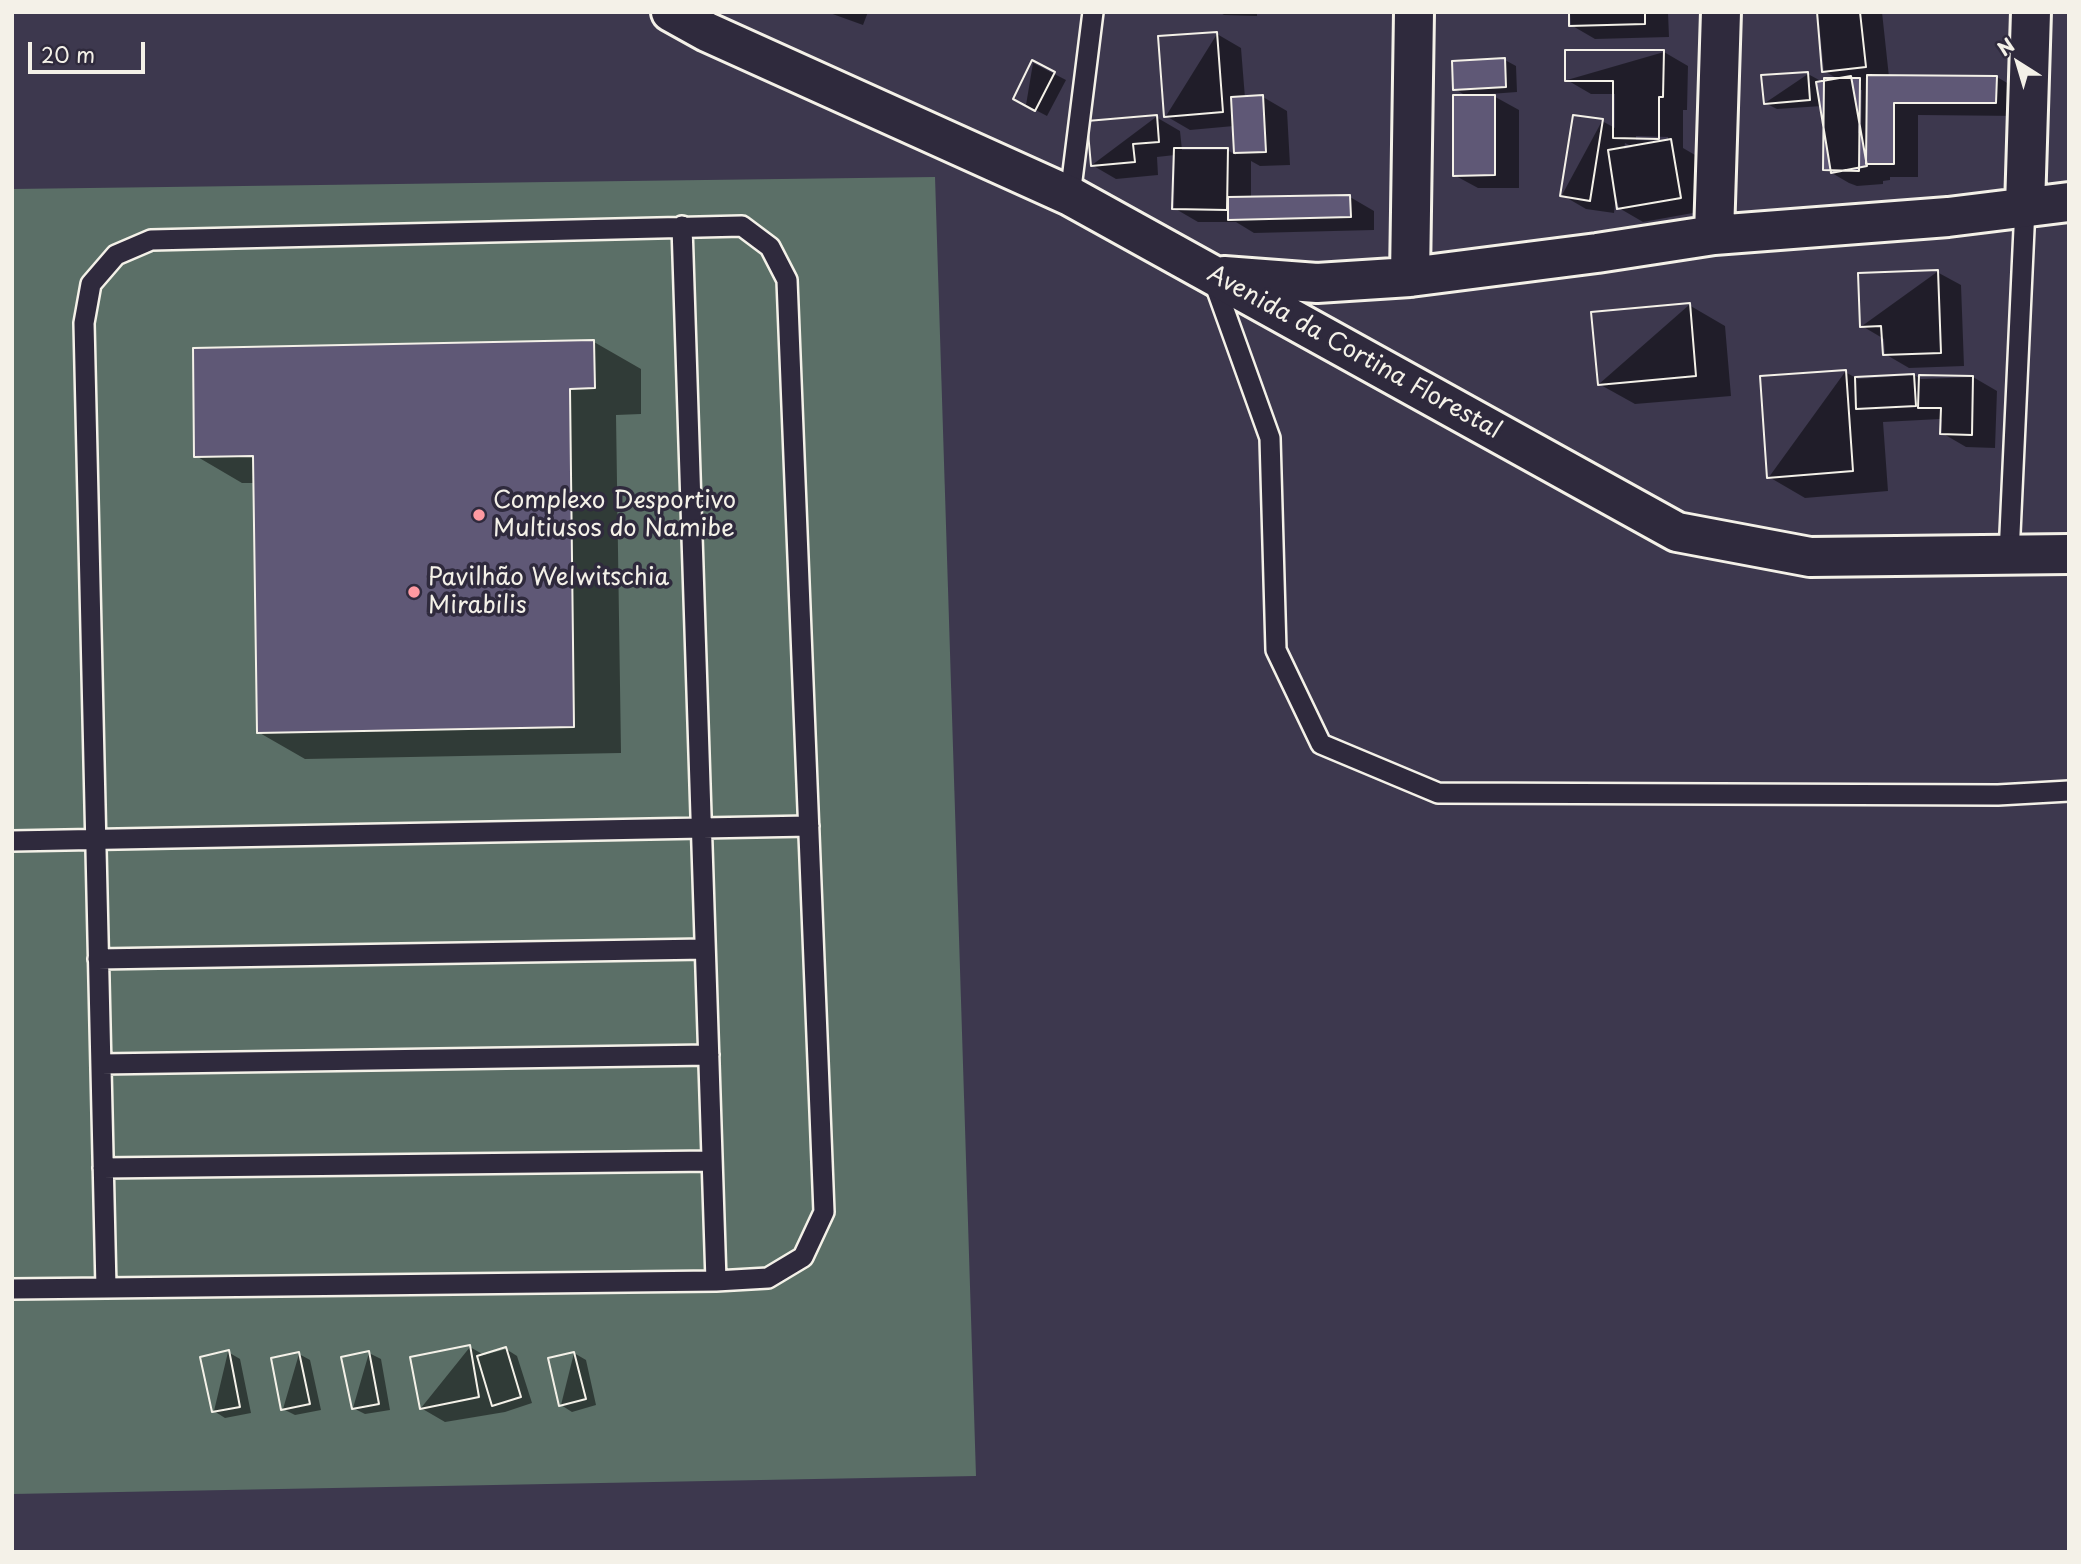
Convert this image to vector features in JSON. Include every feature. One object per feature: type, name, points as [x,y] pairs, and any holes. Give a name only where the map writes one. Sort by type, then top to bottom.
[{"type":"street","name":"Avenida da Cortina Florestal","points":[[671,12],[708,22],[1070,196],[1677,531],[1811,557],[2069,554]]},
{"type":"street","points":[[1410,277],[1415,12]]},
{"type":"street","points":[[1714,235],[1721,12]]},
{"type":"street","points":[[2025,207],[2031,12]]},
{"type":"street","points":[[1211,275],[1317,284],[1410,277],[1714,235],[1948,216],[2069,202]]},
{"type":"lane","points":[[1070,196],[1093,12]]},
{"type":"lane","points":[[2009,555],[2025,207]]},
{"type":"lane","points":[[681,226],[716,1281]]},
{"type":"lane","points":[[12,1289],[106,1288],[716,1281],[768,1278],[803,1257],[824,1212],[787,280],[769,247],[742,226],[150,240],[116,255],[91,284],[84,323],[106,1288]]},
{"type":"lane","points":[[1211,275],[1270,439],[1276,650],[1321,744],[1438,793],[1998,795],[2069,791]]},
{"type":"lane","points":[[12,841],[809,825]]},
{"type":"lane","points":[[98,959],[705,949]]},
{"type":"lane","points":[[101,1064],[709,1055]]},
{"type":"lane","points":[[103,1168],[712,1161]]},
{"type":"green space","name":"Complexo Desportivo Multiusos do Namibe","points":[[935,177],[976,1476],[12,1494],[12,189]]},
{"type":"building","points":[[1569,12],[1645,12],[1645,24],[1569,26]]},
{"type":"building","points":[[1569,12],[1645,12],[1645,24],[1569,26]]},
{"type":"building","points":[[1817,12],[1860,12],[1866,67],[1822,72]]},
{"type":"building","points":[[1817,12],[1860,12],[1866,67],[1822,72]]},
{"type":"building","points":[[1217,32],[1223,112],[1164,117],[1158,36]]},
{"type":"building","points":[[1217,32],[1223,112],[1164,117],[1158,36]]},
{"type":"building","points":[[1565,50],[1664,50],[1663,97],[1659,97],[1659,139],[1613,138],[1613,81],[1565,81]]},
{"type":"building","points":[[1565,50],[1664,50],[1663,97],[1659,97],[1659,139],[1613,138],[1613,81],[1565,81]]},
{"type":"building","points":[[1505,58],[1506,87],[1453,90],[1452,61]]},
{"type":"building","points":[[1032,60],[1055,72],[1035,111],[1013,99]]},
{"type":"building","points":[[1032,60],[1055,72],[1035,111],[1013,99]]},
{"type":"building","points":[[1808,72],[1810,100],[1764,104],[1761,75]]},
{"type":"building","points":[[1808,72],[1810,100],[1764,104],[1761,75]]},
{"type":"building","points":[[1867,75],[1997,76],[1996,103],[1894,103],[1894,164],[1866,164]]},
{"type":"building","points":[[1851,76],[1867,166],[1831,173],[1816,82]]},
{"type":"building","points":[[1824,78],[1860,78],[1859,171],[1823,170]]},
{"type":"building","points":[[1263,95],[1266,152],[1234,153],[1231,97]]},
{"type":"building","points":[[1453,95],[1495,95],[1495,175],[1453,176]]},
{"type":"building","points":[[1157,115],[1159,142],[1133,144],[1135,162],[1091,166],[1087,121]]},
{"type":"building","points":[[1157,115],[1159,142],[1133,144],[1135,162],[1091,166],[1087,121]]},
{"type":"building","points":[[1573,115],[1603,119],[1590,201],[1560,196]]},
{"type":"building","points":[[1573,115],[1603,119],[1590,201],[1560,196]]},
{"type":"building","points":[[1671,139],[1681,198],[1617,209],[1608,150]]},
{"type":"building","points":[[1671,139],[1681,198],[1617,209],[1608,150]]},
{"type":"building","points":[[1174,148],[1228,148],[1227,210],[1172,209]]},
{"type":"building","points":[[1174,148],[1228,148],[1227,210],[1172,209]]},
{"type":"building","points":[[1350,195],[1351,217],[1228,220],[1228,197]]},
{"type":"building","points":[[1938,270],[1941,353],[1883,355],[1881,326],[1860,327],[1858,273]]},
{"type":"building","points":[[1938,270],[1941,353],[1883,355],[1881,326],[1860,327],[1858,273]]},
{"type":"building","points":[[1690,303],[1696,376],[1598,385],[1591,312]]},
{"type":"building","points":[[1690,303],[1696,376],[1598,385],[1591,312]]},
{"type":"building","name":"Pavilhão Welwitschia Mirabilis","points":[[594,340],[595,388],[570,389],[574,727],[257,733],[253,456],[194,457],[193,348]]},
{"type":"building","points":[[1846,370],[1853,471],[1767,478],[1760,376]]},
{"type":"building","points":[[1846,370],[1853,471],[1767,478],[1760,376]]},
{"type":"building","points":[[1914,374],[1916,406],[1856,409],[1855,377]]},
{"type":"building","points":[[1914,374],[1916,406],[1856,409],[1855,377]]},
{"type":"building","points":[[1919,375],[1973,376],[1972,435],[1940,434],[1941,408],[1918,408]]},
{"type":"building","points":[[1919,375],[1973,376],[1972,435],[1940,434],[1941,408],[1918,408]]},
{"type":"building","points":[[470,1345],[479,1397],[420,1409],[410,1357]]},
{"type":"building","points":[[470,1345],[479,1397],[420,1409],[410,1357]]},
{"type":"building","points":[[506,1347],[521,1397],[492,1406],[477,1356]]},
{"type":"building","points":[[506,1347],[521,1397],[492,1406],[477,1356]]},
{"type":"building","points":[[229,1350],[240,1407],[212,1412],[200,1357]]},
{"type":"building","points":[[229,1350],[240,1407],[212,1412],[200,1357]]},
{"type":"building","points":[[369,1351],[379,1404],[352,1409],[341,1357]]},
{"type":"building","points":[[369,1351],[379,1404],[352,1409],[341,1357]]},
{"type":"building","points":[[299,1352],[310,1404],[281,1410],[271,1358]]},
{"type":"building","points":[[299,1352],[310,1404],[281,1410],[271,1358]]},
{"type":"building","points":[[574,1352],[586,1399],[559,1406],[548,1358]]},
{"type":"building","points":[[574,1352],[586,1399],[559,1406],[548,1358]]},
{"type":"place","name":"Complexo Desportivo Multiusos do Namibe","points":[[479,515]]},
{"type":"place","name":"Pavilhão Welwitschia Mirabilis","points":[[414,592]]}]
